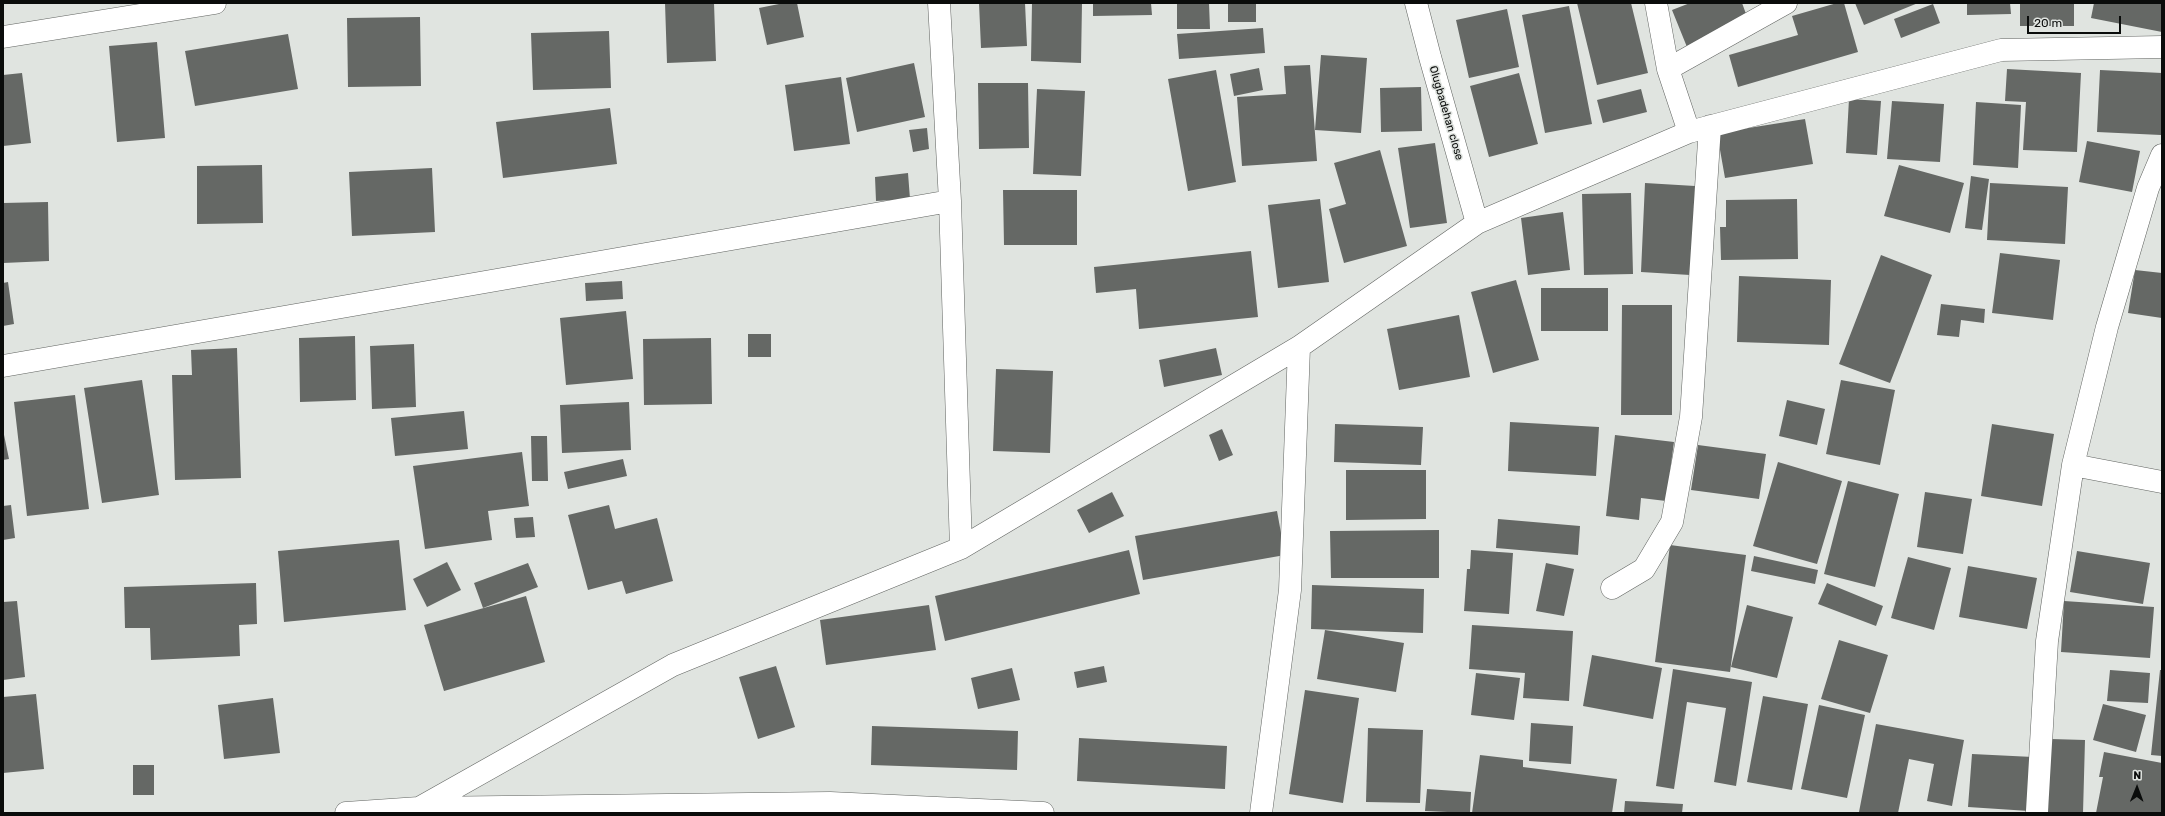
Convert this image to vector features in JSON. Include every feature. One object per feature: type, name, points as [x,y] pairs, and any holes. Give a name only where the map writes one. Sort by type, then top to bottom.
[{"type":"street","points":[[3,38],[215,3]]},
{"type":"street","points":[[939,3],[950,201],[961,548]]},
{"type":"street","name":"Olugbadehan close","points":[[1416,3],[1477,223]]},
{"type":"street","points":[[1656,3],[1668,69],[1689,132]]},
{"type":"street","points":[[1668,69],[1786,3]]},
{"type":"street","points":[[419,808],[673,664],[961,548],[1299,347],[1477,223],[1689,132],[2001,50],[2162,48]]},
{"type":"street","points":[[1612,588],[1644,569],[1672,522],[1691,418],[1710,126]]},
{"type":"street","points":[[2037,811],[2046,642],[2074,465],[2107,327],[2148,188],[2162,155]]},
{"type":"street","points":[[3,366],[950,201]]},
{"type":"street","points":[[1260,813],[1290,590],[1299,347]]},
{"type":"street","points":[[2074,465],[2162,482]]},
{"type":"street","points":[[346,813],[419,808],[830,808],[1043,813]]},
{"type":"building","points":[[665,3],[714,3],[716,61],[667,63]]},
{"type":"building","points":[[784,3],[797,3],[804,37],[767,45],[759,8]]},
{"type":"building","points":[[979,3],[1025,3],[1027,46],[981,48]]},
{"type":"building","points":[[1032,3],[1082,3],[1081,63],[1031,61]]},
{"type":"building","points":[[1093,3],[1151,3],[1152,15],[1093,16]]},
{"type":"building","points":[[1177,3],[1209,3],[1210,29],[1177,29]]},
{"type":"building","points":[[1228,3],[1256,3],[1256,22],[1228,22]]},
{"type":"building","points":[[1577,3],[1631,3],[1648,73],[1597,85]]},
{"type":"building","points":[[1690,3],[1742,3],[1749,22],[1687,47],[1672,10]]},
{"type":"building","points":[[1837,3],[1844,3],[1858,52],[1738,87],[1729,55],[1798,35],[1792,16]]},
{"type":"building","points":[[1855,3],[1918,3],[1864,25]]},
{"type":"building","points":[[1967,3],[2010,3],[2011,14],[1967,15]]},
{"type":"building","points":[[2020,3],[2074,3],[2074,26],[2020,26]]},
{"type":"building","points":[[2094,3],[2162,3],[2162,32],[2091,18]]},
{"type":"building","points":[[1933,4],[1940,23],[1901,38],[1894,19]]},
{"type":"building","points":[[1569,6],[1592,124],[1545,133],[1522,15]]},
{"type":"building","points":[[1507,9],[1519,67],[1469,78],[1456,20]]},
{"type":"building","points":[[420,17],[421,86],[348,87],[347,18]]},
{"type":"building","points":[[1263,28],[1265,53],[1179,59],[1177,34]]},
{"type":"building","points":[[609,31],[611,88],[533,90],[531,33]]},
{"type":"building","points":[[288,34],[298,89],[195,106],[185,51]]},
{"type":"building","points":[[157,42],[165,138],[117,142],[109,46]]},
{"type":"building","points":[[1321,55],[1367,58],[1361,133],[1315,130]]},
{"type":"building","points":[[914,63],[925,117],[857,132],[846,78]]},
{"type":"building","points":[[1310,65],[1317,161],[1242,166],[1237,97],[1286,94],[1284,66]]},
{"type":"building","points":[[1259,68],[1263,90],[1234,96],[1230,74]]},
{"type":"building","points":[[2007,69],[2081,73],[2077,152],[2023,150],[2026,102],[2005,101]]},
{"type":"building","points":[[1216,70],[1236,182],[1188,191],[1168,79]]},
{"type":"building","points":[[2100,70],[2162,73],[2161,135],[2097,132]]},
{"type":"building","points":[[22,73],[31,143],[3,146],[3,75]]},
{"type":"building","points":[[1519,73],[1538,144],[1489,157],[1470,86]]},
{"type":"building","points":[[841,77],[850,144],[794,151],[785,85]]},
{"type":"building","points":[[978,83],[1028,83],[1029,148],[979,149]]},
{"type":"building","points":[[1421,87],[1422,131],[1381,132],[1380,88]]},
{"type":"building","points":[[1037,89],[1085,91],[1081,176],[1033,174]]},
{"type":"building","points":[[1641,89],[1647,112],[1603,123],[1597,100]]},
{"type":"building","points":[[1849,99],[1881,101],[1877,155],[1846,153]]},
{"type":"building","points":[[1892,101],[1944,104],[1940,162],[1887,159]]},
{"type":"building","points":[[1976,102],[2021,105],[2018,168],[1973,165]]},
{"type":"building","points":[[610,108],[617,164],[503,178],[496,122]]},
{"type":"building","points":[[1805,119],[1813,164],[1725,178],[1717,133]]},
{"type":"building","points":[[927,128],[929,149],[913,152],[909,130]]},
{"type":"building","points":[[2087,141],[2140,151],[2132,192],[2079,182]]},
{"type":"building","points":[[1435,143],[1447,223],[1410,228],[1398,148]]},
{"type":"building","points":[[1380,150],[1407,246],[1344,263],[1329,209],[1346,204],[1334,163]]},
{"type":"building","points":[[262,165],[263,223],[197,224],[197,166]]},
{"type":"building","points":[[1899,165],[1964,183],[1950,233],[1884,216]]},
{"type":"building","points":[[432,168],[435,232],[352,236],[349,172]]},
{"type":"building","points":[[908,173],[910,199],[876,201],[875,177]]},
{"type":"building","points":[[1971,176],[1989,179],[1982,230],[1965,228]]},
{"type":"building","points":[[1645,183],[1695,186],[1690,275],[1641,272]]},
{"type":"building","points":[[1990,183],[2068,187],[2065,244],[1987,240]]},
{"type":"building","points":[[1003,190],[1077,190],[1077,245],[1004,245]]},
{"type":"building","points":[[1631,193],[1633,274],[1584,275],[1582,194]]},
{"type":"building","points":[[1320,199],[1329,282],[1278,288],[1268,205]]},
{"type":"building","points":[[1797,199],[1798,259],[1721,260],[1720,227],[1726,227],[1726,200]]},
{"type":"building","points":[[48,202],[49,261],[3,263],[3,203]]},
{"type":"building","points":[[1563,212],[1570,270],[1528,275],[1521,218]]},
{"type":"building","points":[[1251,251],[1258,317],[1139,329],[1136,289],[1096,293],[1094,267]]},
{"type":"building","points":[[2000,253],[2060,260],[2053,320],[1992,313]]},
{"type":"building","points":[[1881,255],[1932,275],[1890,383],[1839,364]]},
{"type":"building","points":[[2135,270],[2162,273],[2162,318],[2128,313]]},
{"type":"building","points":[[1739,276],[1831,280],[1829,345],[1737,342]]},
{"type":"building","points":[[1516,280],[1539,360],[1493,373],[1471,292]]},
{"type":"building","points":[[622,281],[623,299],[586,301],[585,283]]},
{"type":"building","points":[[8,282],[14,324],[3,326],[3,283]]},
{"type":"building","points":[[1541,288],[1608,288],[1608,331],[1541,331]]},
{"type":"building","points":[[1941,304],[1985,309],[1984,323],[1961,320],[1959,337],[1937,335]]},
{"type":"building","points":[[1622,305],[1672,305],[1672,415],[1621,415]]},
{"type":"building","points":[[626,311],[633,379],[566,385],[560,318]]},
{"type":"building","points":[[1459,315],[1470,377],[1399,390],[1387,329]]},
{"type":"building","points":[[748,334],[771,334],[771,357],[748,357]]},
{"type":"building","points":[[355,336],[356,400],[300,402],[299,338]]},
{"type":"building","points":[[711,338],[712,404],[644,405],[643,339]]},
{"type":"building","points":[[414,344],[416,407],[372,409],[370,346]]},
{"type":"building","points":[[237,348],[241,478],[175,480],[172,375],[192,375],[191,350]]},
{"type":"building","points":[[1216,348],[1222,375],[1164,387],[1159,360]]},
{"type":"building","points":[[996,369],[1053,371],[1050,453],[993,451]]},
{"type":"building","points":[[142,380],[159,495],[102,503],[84,388]]},
{"type":"building","points":[[1841,380],[1895,390],[1880,465],[1826,454]]},
{"type":"building","points":[[75,395],[89,509],[27,516],[14,402]]},
{"type":"building","points":[[1787,400],[1825,409],[1817,445],[1779,436]]},
{"type":"building","points":[[629,402],[631,450],[562,453],[560,405]]},
{"type":"building","points":[[464,411],[468,449],[395,456],[391,418]]},
{"type":"building","points":[[1510,422],[1599,427],[1596,476],[1508,471]]},
{"type":"building","points":[[1335,424],[1423,427],[1421,465],[1334,462]]},
{"type":"building","points":[[1992,424],[2054,434],[2042,506],[1981,496]]},
{"type":"building","points":[[1222,429],[1233,455],[1219,461],[1209,435]]},
{"type":"building","points":[[3,430],[9,459],[3,460]]},
{"type":"building","points":[[1615,435],[1674,442],[1666,501],[1641,498],[1639,520],[1606,516]]},
{"type":"building","points":[[531,436],[547,436],[548,481],[532,481]]},
{"type":"building","points":[[1698,445],[1766,454],[1759,499],[1691,490]]},
{"type":"building","points":[[522,452],[529,506],[488,511],[492,540],[425,549],[413,466]]},
{"type":"building","points":[[623,459],[627,476],[568,489],[564,472]]},
{"type":"building","points":[[1778,462],[1842,481],[1817,564],[1753,546]]},
{"type":"building","points":[[1346,470],[1426,470],[1426,519],[1346,520]]},
{"type":"building","points":[[1848,481],[1899,494],[1875,587],[1824,574]]},
{"type":"building","points":[[1112,492],[1124,516],[1089,533],[1077,510]]},
{"type":"building","points":[[1925,492],[1972,499],[1963,554],[1917,547]]},
{"type":"building","points":[[11,505],[15,538],[3,540],[3,506]]},
{"type":"building","points":[[609,505],[615,529],[657,518],[673,581],[626,594],[622,581],[588,590],[568,515]]},
{"type":"building","points":[[1277,511],[1285,555],[1143,580],[1135,536]]},
{"type":"building","points":[[533,517],[535,537],[516,538],[514,518]]},
{"type":"building","points":[[1498,519],[1580,526],[1578,555],[1496,548]]},
{"type":"building","points":[[1439,530],[1439,578],[1331,578],[1330,531]]},
{"type":"building","points":[[399,540],[406,610],[284,622],[278,551]]},
{"type":"building","points":[[1670,545],[1746,555],[1730,672],[1655,662]]},
{"type":"building","points":[[1129,550],[1140,594],[945,641],[935,596]]},
{"type":"building","points":[[1471,550],[1513,553],[1509,614],[1464,611],[1467,569],[1470,569]]},
{"type":"building","points":[[2077,551],[2150,563],[2143,604],[2070,592]]},
{"type":"building","points":[[1754,556],[1818,570],[1815,584],[1751,571]]},
{"type":"building","points":[[1908,557],[1951,568],[1934,630],[1891,618]]},
{"type":"building","points":[[447,562],[461,590],[427,607],[413,579]]},
{"type":"building","points":[[528,563],[538,587],[483,608],[474,583]]},
{"type":"building","points":[[1546,563],[1574,569],[1564,616],[1536,611]]},
{"type":"building","points":[[1968,566],[2037,578],[2027,629],[1959,617]]},
{"type":"building","points":[[256,583],[257,624],[239,625],[240,656],[151,660],[150,628],[125,628],[124,587]]},
{"type":"building","points":[[1827,583],[1883,606],[1876,626],[1818,604]]},
{"type":"building","points":[[1312,585],[1424,589],[1423,633],[1311,629]]},
{"type":"building","points":[[526,596],[545,662],[444,691],[424,625]]},
{"type":"building","points":[[17,601],[25,677],[3,680],[3,602]]},
{"type":"building","points":[[2064,601],[2154,607],[2150,658],[2061,652]]},
{"type":"building","points":[[929,605],[936,650],[826,665],[820,620]]},
{"type":"building","points":[[1747,605],[1793,617],[1777,678],[1731,667]]},
{"type":"building","points":[[1472,625],[1573,631],[1569,701],[1523,698],[1525,673],[1469,669]]},
{"type":"building","points":[[1325,630],[1404,643],[1396,692],[1317,679]]},
{"type":"building","points":[[1839,640],[1888,655],[1870,713],[1821,699]]},
{"type":"building","points":[[1592,655],[1662,668],[1653,719],[1583,706]]},
{"type":"building","points":[[776,666],[795,727],[758,739],[739,677]]},
{"type":"building","points":[[1104,666],[1107,682],[1077,688],[1074,672]]},
{"type":"building","points":[[1012,668],[1020,700],[978,709],[971,678]]},
{"type":"building","points":[[1673,669],[1752,682],[1736,786],[1714,782],[1726,708],[1687,702],[1674,789],[1656,786]]},
{"type":"building","points":[[2110,670],[2150,673],[2148,703],[2107,701]]},
{"type":"building","points":[[2160,670],[2162,670],[2162,756],[2151,755]]},
{"type":"building","points":[[1476,673],[1520,678],[1514,720],[1471,715]]},
{"type":"building","points":[[1305,690],[1359,698],[1343,803],[1289,794]]},
{"type":"building","points":[[36,694],[44,769],[3,773],[3,697]]},
{"type":"building","points":[[1763,696],[1808,704],[1792,790],[1747,782]]},
{"type":"building","points":[[273,698],[280,753],[224,759],[218,705]]},
{"type":"building","points":[[2103,704],[2146,715],[2136,752],[2093,740]]},
{"type":"building","points":[[1819,705],[1865,715],[1847,798],[1801,789]]},
{"type":"building","points":[[1531,723],[1573,726],[1571,764],[1529,761]]},
{"type":"building","points":[[1876,724],[1964,740],[1952,806],[1927,801],[1934,764],[1909,759],[1898,813],[1859,812]]},
{"type":"building","points":[[872,726],[1018,731],[1017,770],[871,765]]},
{"type":"building","points":[[1368,728],[1423,730],[1420,803],[1366,802]]},
{"type":"building","points":[[1079,738],[1227,746],[1225,789],[1077,781]]},
{"type":"building","points":[[2051,739],[2085,740],[2083,813],[2048,813]]},
{"type":"building","points":[[2104,752],[2162,763],[2162,813],[2096,813],[2103,777],[2099,777]]},
{"type":"building","points":[[1972,754],[2033,757],[2029,811],[1968,807]]},
{"type":"building","points":[[1480,755],[1523,760],[1523,767],[1617,779],[1612,813],[1472,813]]},
{"type":"building","points":[[133,765],[154,765],[154,795],[133,795]]},
{"type":"building","points":[[1427,789],[1471,792],[1470,813],[1425,811]]},
{"type":"building","points":[[1625,801],[1683,804],[1682,813],[1624,813]]}]
